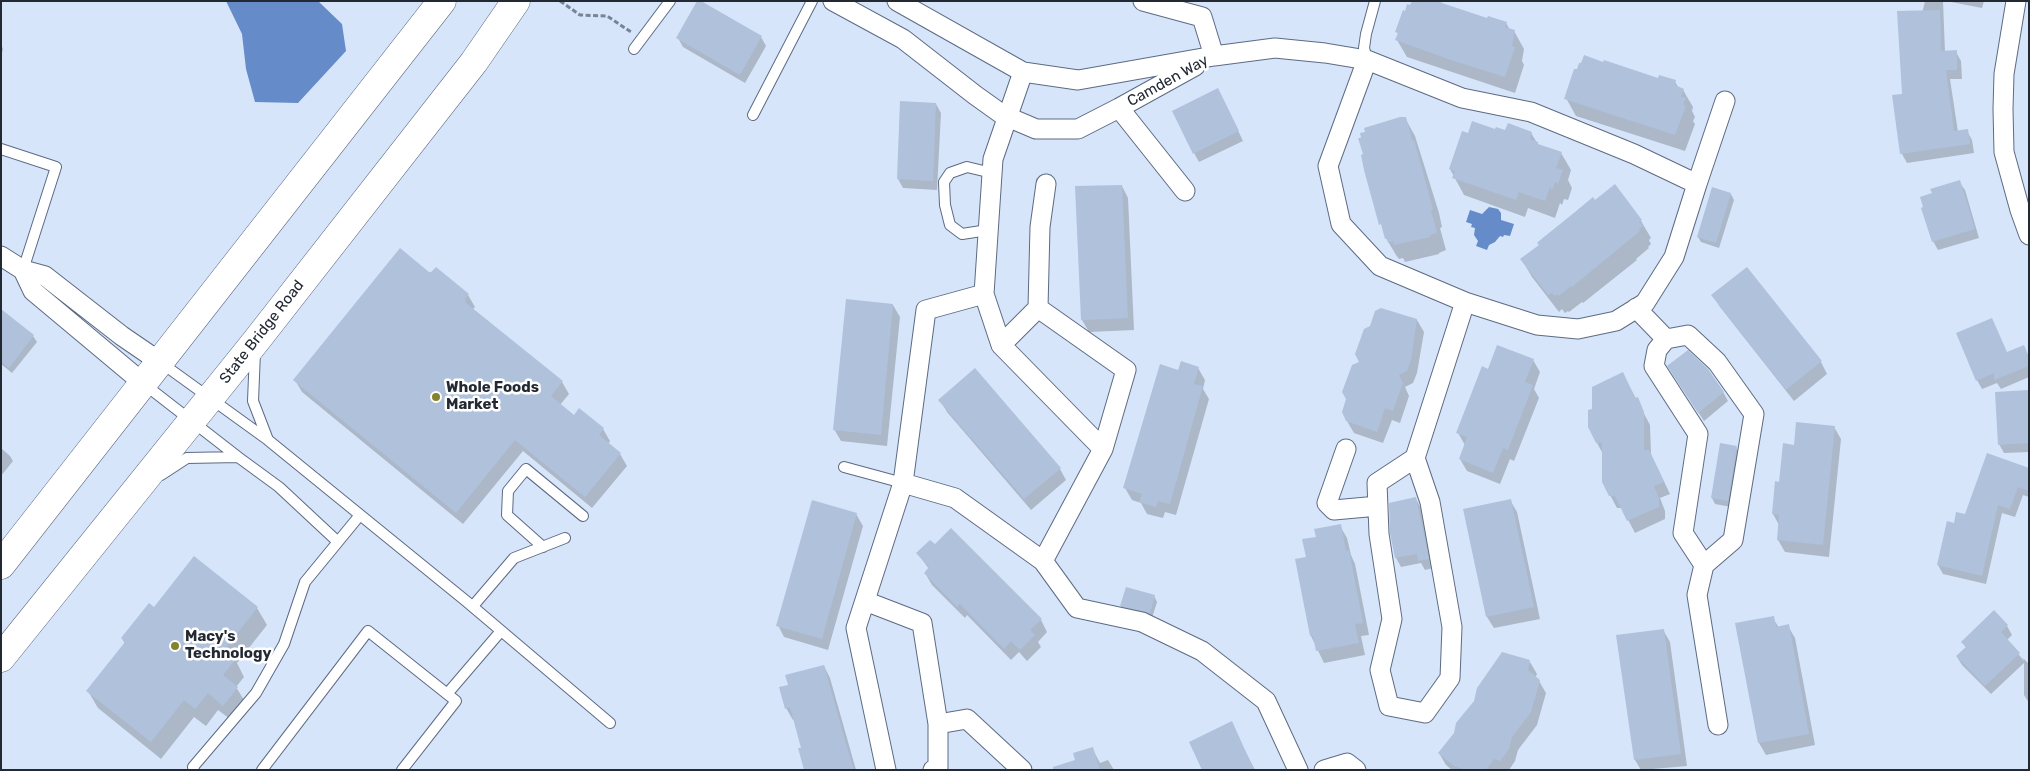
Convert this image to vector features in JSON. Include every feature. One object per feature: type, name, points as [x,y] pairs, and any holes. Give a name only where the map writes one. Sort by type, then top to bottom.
[{"type":"highway","points":[[1,565],[442,1]]},
{"type":"highway","name":"State Bridge Road","points":[[1,658],[256,341],[474,62],[516,1]]},
{"type":"street","name":"Camden Way","points":[[833,1],[903,39],[974,95],[1008,117],[1036,129],[1078,129],[1214,56]]},
{"type":"street","name":"Camden Way","points":[[897,1],[1023,72],[1078,80],[1214,56]]},
{"type":"street","points":[[1143,1],[1202,17],[1214,56],[1275,48],[1367,60],[1462,98],[1531,112],[1634,154],[1697,184]]},
{"type":"street","points":[[2016,1],[2004,74],[2002,109],[2004,152],[2029,236]]},
{"type":"street","points":[[1367,60],[1328,166],[1341,224],[1380,266],[1465,302],[1537,325],[1578,329],[1616,321],[1645,303],[1674,257],[1725,100]]},
{"type":"street","points":[[1023,72],[993,159],[984,294],[1001,345],[1103,449]]},
{"type":"street","points":[[1119,108],[1184,191]]},
{"type":"street","points":[[1001,345],[1038,308],[1040,226],[1046,184]]},
{"type":"street","points":[[1,256],[23,270],[45,276],[122,336],[160,362]]},
{"type":"street","points":[[23,270],[33,291],[143,383]]},
{"type":"street","points":[[886,770],[856,628],[903,483],[926,310],[984,294]]},
{"type":"street","points":[[1415,458],[1377,483],[1379,534],[1392,619],[1380,670],[1389,706],[1425,713],[1450,678],[1452,627],[1430,502],[1415,458],[1465,302]]},
{"type":"street","points":[[1038,308],[1126,370],[1103,449],[1042,561]]},
{"type":"street","points":[[1636,308],[1666,339]]},
{"type":"street","points":[[1704,565],[1683,533],[1698,434],[1654,366],[1656,350],[1666,339],[1688,335],[1716,362],[1754,414],[1733,540],[1704,565],[1697,595],[1718,725]]},
{"type":"street","points":[[1346,449],[1327,504],[1334,510],[1378,506]]},
{"type":"street","points":[[903,483],[955,498],[1042,561],[1077,608],[1142,622],[1202,650],[1266,701],[1298,770]]},
{"type":"street","points":[[865,601],[922,623],[938,724],[937,769]]},
{"type":"street","points":[[938,724],[967,719],[1022,770]]},
{"type":"street","points":[[1324,770],[1347,763],[1356,770]]},
{"type":"lane","points":[[634,49],[670,1]]},
{"type":"lane","points":[[753,115],[812,1]]},
{"type":"lane","points":[[1367,60],[1364,48],[1366,34],[1376,1]]},
{"type":"lane","points":[[1,149],[56,167],[23,270]]},
{"type":"lane","points":[[988,230],[962,234],[950,225],[945,205],[944,182],[950,173],[967,167],[992,173]]},
{"type":"lane","points":[[256,341],[253,401],[268,440]]},
{"type":"lane","points":[[160,362],[268,440],[473,606],[610,723]]},
{"type":"lane","points":[[143,383],[238,458],[279,487],[338,542]]},
{"type":"lane","points":[[136,490],[187,458],[238,458]]},
{"type":"lane","points":[[844,468],[903,483]]},
{"type":"lane","points":[[543,547],[507,515],[508,491],[526,469],[583,516]]},
{"type":"lane","points":[[194,770],[193,767],[256,693],[284,644],[306,582],[360,515]]},
{"type":"lane","points":[[473,606],[514,558],[565,538]]},
{"type":"lane","points":[[447,694],[502,631]]},
{"type":"lane","points":[[262,770],[368,632],[456,701],[402,770]]},
{"type":"path","points":[[560,1],[580,15],[607,16],[642,39]]},
{"type":"water","points":[[226,1],[318,1],[342,24],[346,51],[298,103],[255,102],[246,69],[242,34]]},
{"type":"water","points":[[1489,207],[1498,209],[1501,213],[1501,220],[1514,224],[1510,236],[1500,236],[1489,245],[1487,250],[1476,246],[1478,241],[1474,235],[1475,228],[1471,227],[1472,224],[1466,222],[1470,210],[1482,214]]},
{"type":"building","points":[[697,1],[701,1],[762,36],[740,75],[676,38]]},
{"type":"building","points":[[1412,1],[1436,1],[1487,18],[1488,16],[1507,22],[1505,27],[1515,30],[1512,46],[1515,47],[1505,77],[1395,40],[1398,33],[1395,32],[1403,10],[1405,11],[1407,4],[1410,5]]},
{"type":"building","points":[[1940,10],[1941,51],[1957,50],[1957,70],[1946,70],[1954,131],[1968,129],[1970,144],[1900,154],[1892,95],[1902,94],[1897,11]]},
{"type":"building","points":[[1584,55],[1658,78],[1659,75],[1676,80],[1675,85],[1684,89],[1681,97],[1686,98],[1683,105],[1686,106],[1675,135],[1564,99],[1574,69],[1577,69]]},
{"type":"building","points":[[1218,88],[1239,131],[1193,154],[1172,111]]},
{"type":"building","points":[[900,101],[936,103],[933,181],[897,179]]},
{"type":"building","points":[[1400,117],[1406,117],[1412,140],[1414,140],[1433,210],[1431,210],[1437,233],[1430,235],[1430,237],[1394,245],[1393,241],[1388,243],[1387,238],[1385,239],[1381,224],[1379,225],[1364,170],[1361,155],[1363,154],[1358,138],[1361,138],[1360,133],[1365,132],[1364,128]]},
{"type":"building","points":[[1472,121],[1495,129],[1496,127],[1505,130],[1508,123],[1532,132],[1530,139],[1538,142],[1538,144],[1562,152],[1556,168],[1563,170],[1558,184],[1555,182],[1552,190],[1550,187],[1545,201],[1519,192],[1516,200],[1452,178],[1455,171],[1449,169],[1462,131],[1468,133]]},
{"type":"building","points":[[1960,180],[1975,229],[1932,242],[1921,208],[1923,207],[1920,197],[1932,193],[1930,189]]},
{"type":"building","points":[[1615,184],[1642,220],[1639,222],[1643,226],[1639,229],[1640,231],[1572,287],[1559,296],[1557,294],[1555,296],[1552,293],[1548,295],[1520,259],[1539,245],[1537,243],[1539,241],[1593,197],[1595,200]]},
{"type":"building","points":[[1122,185],[1128,318],[1081,320],[1075,186]]},
{"type":"building","points":[[1712,187],[1731,193],[1716,243],[1697,237]]},
{"type":"building","points":[[400,248],[429,272],[436,267],[469,294],[465,299],[466,303],[563,381],[551,396],[574,415],[579,408],[604,428],[599,435],[621,453],[585,497],[515,440],[456,513],[293,380]]},
{"type":"building","points":[[1747,267],[1822,361],[1786,390],[1711,295]]},
{"type":"building","points":[[846,299],[893,304],[881,435],[833,430]]},
{"type":"building","points":[[1381,308],[1417,319],[1411,360],[1407,371],[1399,375],[1403,383],[1393,411],[1385,408],[1377,432],[1346,421],[1342,412],[1346,399],[1342,392],[1352,365],[1359,362],[1355,354],[1364,329],[1370,326],[1375,311]]},
{"type":"building","points":[[1,309],[34,335],[9,368],[1,362]]},
{"type":"building","points":[[1992,318],[2007,352],[2024,345],[2029,357],[2029,366],[1994,380],[1994,373],[1976,381],[1956,333]]},
{"type":"building","points":[[1497,345],[1534,359],[1525,382],[1533,385],[1508,450],[1503,448],[1493,473],[1459,459],[1467,437],[1456,433],[1482,366],[1488,369]]},
{"type":"building","points":[[1688,350],[1708,369],[1724,392],[1698,413],[1667,366]]},
{"type":"building","points":[[1181,361],[1199,367],[1194,384],[1203,386],[1170,504],[1158,501],[1156,507],[1139,502],[1142,494],[1123,488],[1160,364],[1178,370]]},
{"type":"building","points":[[975,368],[1061,468],[1024,499],[938,400]]},
{"type":"building","points":[[1623,372],[1635,398],[1638,397],[1644,412],[1644,450],[1649,450],[1664,482],[1654,486],[1659,498],[1659,507],[1627,521],[1615,496],[1609,496],[1602,482],[1602,443],[1596,443],[1588,427],[1588,410],[1592,409],[1592,387]]},
{"type":"building","points":[[2029,390],[2029,443],[1998,445],[1995,392]]},
{"type":"building","points":[[1796,422],[1835,426],[1823,545],[1777,540],[1779,515],[1772,514],[1775,481],[1779,482],[1783,443],[1794,445]]},
{"type":"building","points":[[1720,443],[1737,446],[1728,501],[1711,498]]},
{"type":"building","points":[[1987,453],[2029,468],[2029,491],[2018,487],[2010,509],[1998,505],[1982,576],[1937,565],[1947,521],[1954,523],[1956,512],[1965,514]]},
{"type":"building","points":[[1416,497],[1429,559],[1418,561],[1417,554],[1395,558],[1390,533],[1389,503]]},
{"type":"building","points":[[1511,499],[1534,607],[1486,617],[1463,509]]},
{"type":"building","points":[[812,500],[857,513],[822,639],[776,626]]},
{"type":"building","points":[[1341,524],[1346,551],[1349,550],[1363,623],[1355,624],[1359,643],[1316,651],[1313,636],[1310,636],[1295,559],[1306,557],[1302,539],[1316,537],[1314,529]]},
{"type":"building","points":[[951,528],[1042,619],[1030,630],[1035,635],[1020,650],[1011,641],[1004,649],[960,604],[957,607],[924,573],[929,567],[916,553],[930,540],[935,544]]},
{"type":"building","name":"Macy's Technology","points":[[194,556],[258,607],[224,650],[236,659],[223,675],[238,687],[223,706],[208,693],[195,709],[184,700],[151,742],[86,691],[125,642],[121,638],[149,603],[154,607]]},
{"type":"building","points":[[1126,587],[1155,595],[1150,613],[1120,606]]},
{"type":"building","points":[[1994,610],[2008,625],[2001,632],[2020,653],[1985,686],[1956,656],[1966,647],[1961,642]]},
{"type":"building","points":[[1774,616],[1776,627],[1789,624],[1809,734],[1758,743],[1735,623]]},
{"type":"building","points":[[1664,629],[1681,754],[1634,760],[1616,635]]},
{"type":"building","points":[[1502,652],[1530,660],[1528,670],[1540,680],[1531,712],[1512,737],[1509,749],[1500,761],[1494,759],[1486,770],[1466,770],[1454,766],[1438,753],[1454,733],[1456,723],[1474,701],[1477,688]]},
{"type":"building","points":[[824,665],[854,770],[804,770],[798,748],[801,748],[790,707],[785,709],[779,687],[788,685],[785,675]]},
{"type":"building","points":[[1232,721],[1254,770],[1202,770],[1189,742]]},
{"type":"building","points":[[1093,747],[1100,770],[1053,770],[1053,767],[1075,760],[1073,753]]},
{"type":"place","name":"Whole Foods Market","points":[[436,397]]},
{"type":"place","name":"Macy's Technology","points":[[175,646]]}]
